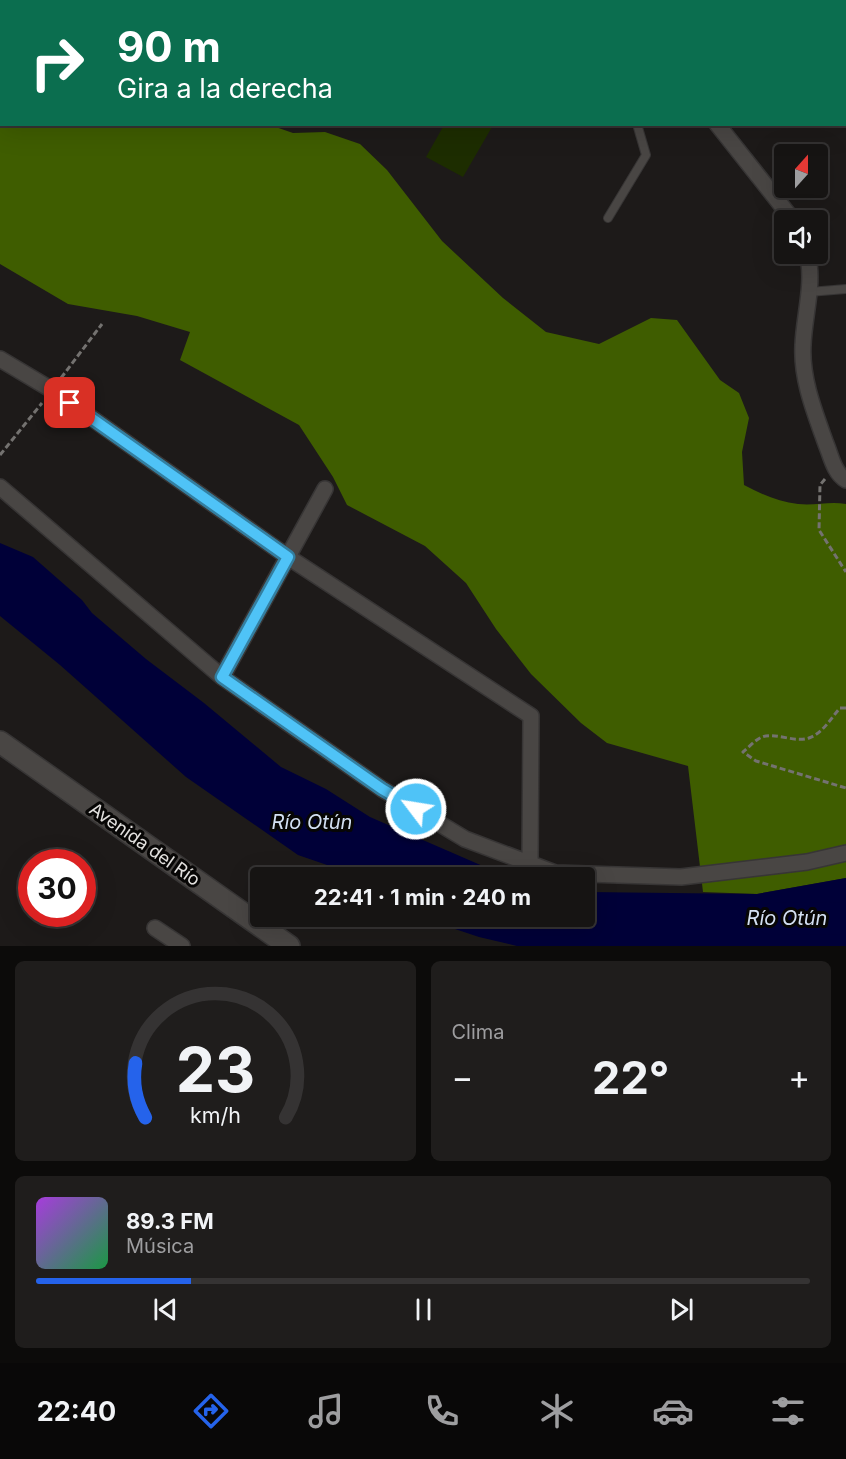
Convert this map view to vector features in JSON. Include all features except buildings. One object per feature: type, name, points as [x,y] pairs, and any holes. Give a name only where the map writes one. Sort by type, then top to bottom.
[{"type":"main road","name":"Avenida del Río","points":[[0,742],[289,946]]},
{"type":"street","points":[[719,126],[785,210]]},
{"type":"street","points":[[810,264],[812,270],[807,292],[802,348],[810,399],[835,467],[846,480]]},
{"type":"street","points":[[0,359],[52,390],[288,557],[531,716],[530,864]]},
{"type":"street","points":[[0,487],[222,677],[382,789],[465,839],[555,873],[681,877],[807,862],[846,853]]},
{"type":"street","points":[[222,677],[326,489]]},
{"type":"street","points":[[155,928],[182,946]]},
{"type":"lane","points":[[608,218],[646,154],[638,126]]},
{"type":"lane","points":[[807,292],[846,289]]},
{"type":"path","points":[[820,502],[819,530],[846,572]]},
{"type":"path","points":[[846,708],[840,708],[823,729],[808,738],[781,738],[769,735],[761,737],[743,752],[756,761],[846,788]]},
{"type":"green space","points":[[0,126],[273,126],[293,133],[325,132],[360,144],[387,170],[442,241],[503,298],[546,332],[599,344],[651,318],[677,320],[720,380],[739,393],[749,418],[742,452],[744,485],[770,497],[791,503],[846,504],[846,878],[757,894],[703,892],[688,766],[607,743],[581,723],[531,674],[496,629],[466,583],[425,546],[347,505],[333,477],[299,425],[180,360],[190,332],[137,316],[68,304],[0,264]]},
{"type":"green space","points":[[443,126],[492,127],[463,177],[426,157]]},
{"type":"water","name":"Río Otún","points":[[0,543],[33,557],[82,600],[92,613],[146,659],[204,703],[281,767],[326,789],[370,817],[485,867],[332,867],[298,855],[186,777],[60,665],[0,616]]},
{"type":"water","name":"Río Otún","points":[[846,878],[846,903],[823,913],[813,924],[846,928],[846,946],[517,946],[449,927],[595,927],[595,892],[757,894]]},
{"type":"waterway","name":"Río Otún","points":[[772,919],[846,918]]},
{"type":"route","points":[[70,403],[288,557],[222,677],[382,789],[416,809]]}]
